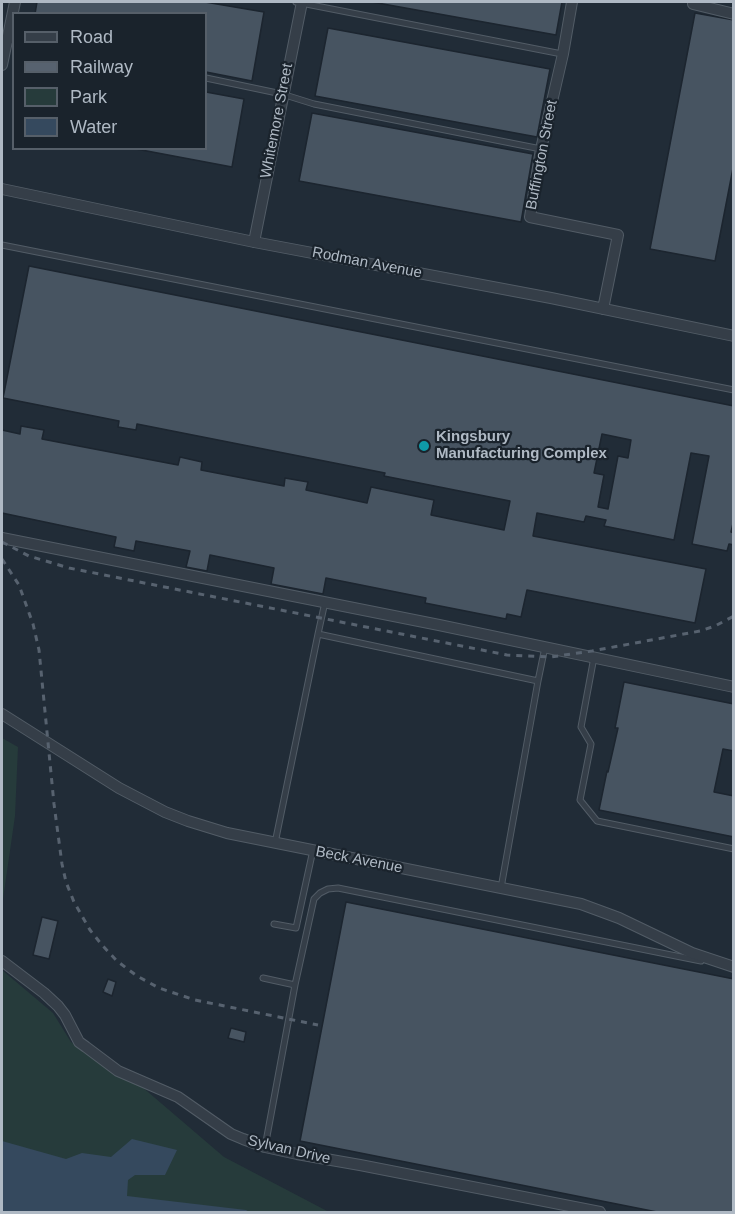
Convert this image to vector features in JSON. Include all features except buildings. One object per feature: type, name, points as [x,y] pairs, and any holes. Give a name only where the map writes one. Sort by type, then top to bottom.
[{"type":"street","name":"Whitemore Street","points":[[254,242],[300,2]]},
{"type":"street","name":"Buffington Street","points":[[572,2],[541,149],[530,217],[618,236],[603,309]]},
{"type":"street","points":[[693,4],[734,14]]},
{"type":"street","points":[[2,65],[12,16]]},
{"type":"street","name":"Rodman Avenue","points":[[2,189],[254,242],[734,336]]},
{"type":"street","points":[[2,538],[734,687]]},
{"type":"street","name":"Beck Avenue","points":[[2,714],[119,788],[165,812],[227,833],[580,904],[619,918],[692,953],[733,967]]},
{"type":"street","name":"Sylvan Drive","points":[[2,962],[58,1006],[79,1042],[118,1071],[178,1097],[231,1134],[265,1147],[297,1154],[600,1212]]},
{"type":"lane","points":[[300,2],[562,54]]},
{"type":"lane","points":[[207,78],[282,94],[314,104],[541,149]]},
{"type":"lane","points":[[2,245],[734,390]]},
{"type":"lane","points":[[275,843],[325,602]]},
{"type":"lane","points":[[318,634],[538,681]]},
{"type":"lane","points":[[501,888],[544,647]]},
{"type":"lane","points":[[594,657],[581,727],[591,744],[580,800],[597,821],[734,849]]},
{"type":"lane","points":[[274,924],[296,928],[313,850]]},
{"type":"lane","points":[[265,1147],[295,985],[314,899],[328,889],[338,888],[733,967]]},
{"type":"lane","points":[[263,978],[295,985]]},
{"type":"green space","points":[[2,738],[18,747],[15,816],[2,906]]},
{"type":"green space","points":[[2,970],[53,1013],[71,1042],[116,1075],[141,1086],[224,1157],[329,1212],[124,1212],[2,1160]]},
{"type":"water","points":[[132,1139],[177,1150],[165,1175],[135,1175],[128,1180],[127,1196],[249,1212],[2,1212],[2,1141],[66,1159],[82,1153],[111,1157]]},
{"type":"railway","points":[[2,542],[29,556],[69,568],[507,655],[551,657],[592,651],[700,631],[734,616]]},
{"type":"railway","points":[[2,559],[19,585],[33,624],[39,650],[62,864],[74,902],[90,930],[117,961],[137,976],[159,988],[195,1000],[318,1025]]},
{"type":"place","name":"Kingsbury Manufacturing Complex","points":[[424,446]]}]
